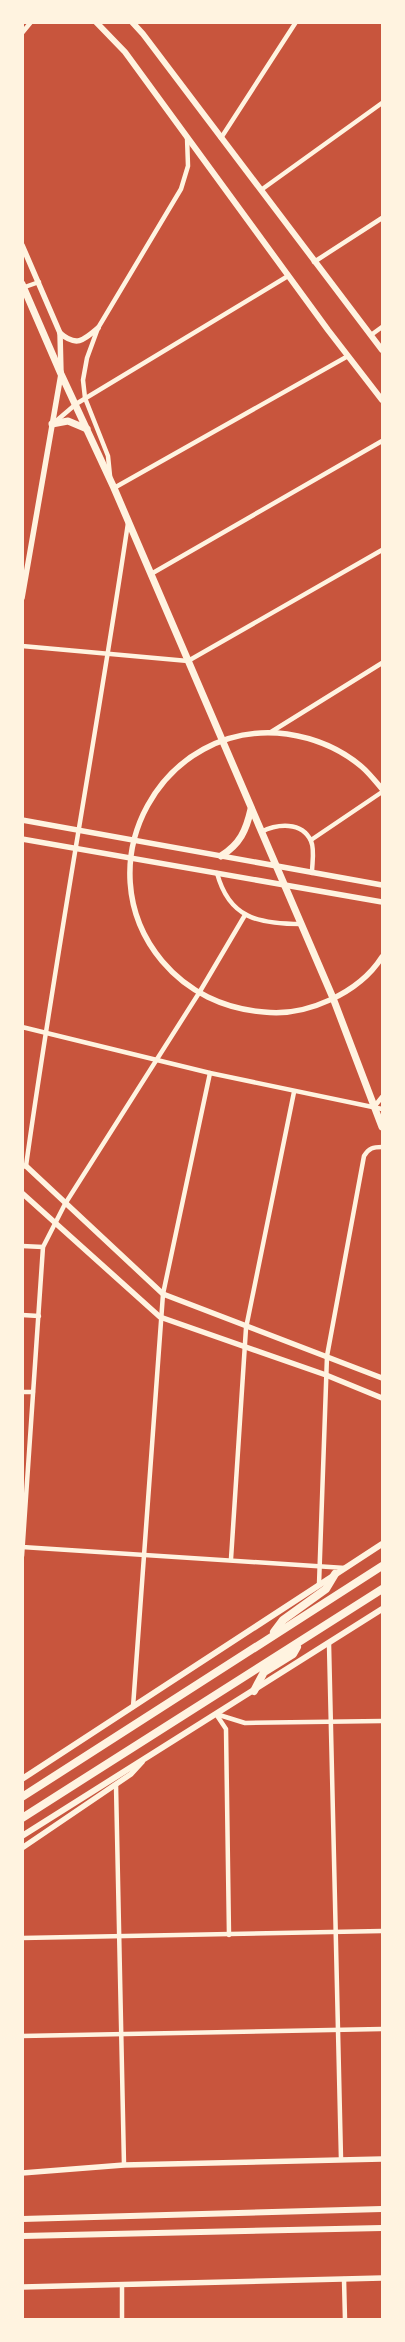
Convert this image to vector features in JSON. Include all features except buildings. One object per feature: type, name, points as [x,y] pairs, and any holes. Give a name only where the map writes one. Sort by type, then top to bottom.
[{"type":"highway","points":[[22,1797],[382,1566]]},
{"type":"highway","points":[[272,1636],[283,1620],[326,1589],[335,1574]]},
{"type":"highway","points":[[22,1818],[382,1589]]},
{"type":"highway","points":[[254,1691],[264,1672],[293,1654],[301,1642]]},
{"type":"main road","points":[[96,22],[124,52],[288,276],[382,400]]},
{"type":"main road","points":[[132,22],[382,350]]},
{"type":"main road","points":[[23,287],[61,374],[88,429],[333,998],[382,1127]]},
{"type":"main road","points":[[52,424],[68,421],[88,429]]},
{"type":"main road","points":[[221,856],[234,848],[240,840],[247,827],[252,809]]},
{"type":"main road","points":[[22,1779],[382,1544]]},
{"type":"main road","points":[[22,1836],[382,1609]]},
{"type":"main road","points":[[22,2219],[382,2209]]},
{"type":"main road","points":[[22,2236],[382,2228]]},
{"type":"street","points":[[22,33],[31,22]]},
{"type":"street","points":[[221,138],[296,22]]},
{"type":"street","points":[[261,190],[382,103]]},
{"type":"street","points":[[187,136],[188,166],[181,189],[98,328],[87,358],[83,380],[85,398],[108,456],[112,485],[348,356]]},
{"type":"street","points":[[314,262],[382,218]]},
{"type":"street","points":[[22,245],[60,333],[61,374],[22,598]]},
{"type":"street","points":[[52,424],[85,398],[288,276]]},
{"type":"street","points":[[23,287],[39,282]]},
{"type":"street","points":[[371,335],[382,327]]},
{"type":"street","points":[[60,333],[68,340],[77,342],[86,338],[98,328]]},
{"type":"street","points":[[151,574],[382,441]]},
{"type":"street","points":[[128,521],[108,654],[44,1032],[24,1166],[162,1294],[246,1328],[327,1356],[382,1378]]},
{"type":"street","points":[[22,646],[188,661],[382,550]]},
{"type":"street","points":[[271,732],[382,663]]},
{"type":"street","points":[[311,840],[382,790],[362,767],[335,748],[304,737],[271,732],[238,736],[222,741],[201,750],[182,763],[165,779],[151,798],[140,818],[130,858],[131,890],[138,921],[153,949],[173,974],[199,993],[231,1007],[266,1013],[300,1010],[333,998],[359,982],[382,957]]},
{"type":"street","points":[[22,820],[382,885]]},
{"type":"street","points":[[262,832],[281,825],[303,832],[311,840],[312,873]]},
{"type":"street","points":[[22,839],[382,902]]},
{"type":"street","points":[[217,873],[221,890],[232,904],[245,915],[262,922],[301,924]]},
{"type":"street","points":[[22,1556],[43,1248],[54,1222],[199,993],[245,915]]},
{"type":"street","points":[[22,1027],[210,1073],[382,1109]]},
{"type":"street","points":[[133,1707],[162,1294],[210,1073]]},
{"type":"street","points":[[231,1559],[246,1328],[294,1092]]},
{"type":"street","points":[[374,1107],[382,1097]]},
{"type":"street","points":[[319,1585],[327,1356],[364,1156],[368,1150],[374,1147],[382,1148]]},
{"type":"street","points":[[22,1193],[160,1317],[244,1348],[326,1375],[382,1398]]},
{"type":"street","points":[[22,1246],[43,1248]]},
{"type":"street","points":[[22,1315],[39,1316]]},
{"type":"street","points":[[22,1392],[33,1392]]},
{"type":"street","points":[[22,1464],[28,1464]]},
{"type":"street","points":[[23,1547],[231,1559],[345,1568]]},
{"type":"street","points":[[329,1644],[341,2160]]},
{"type":"street","points":[[216,1714],[245,1723],[382,1721]]},
{"type":"street","points":[[216,1714],[226,1728],[229,1935]]},
{"type":"street","points":[[22,1848],[116,1785],[131,1774],[146,1758]]},
{"type":"street","points":[[116,1785],[124,2166]]},
{"type":"street","points":[[22,1938],[382,1931]]},
{"type":"street","points":[[22,2036],[382,2029]]},
{"type":"street","points":[[22,2173],[124,2166],[382,2159]]},
{"type":"street","points":[[22,2287],[382,2278]]},
{"type":"street","points":[[344,2279],[345,2320]]},
{"type":"street","points":[[122,2285],[122,2320]]}]
